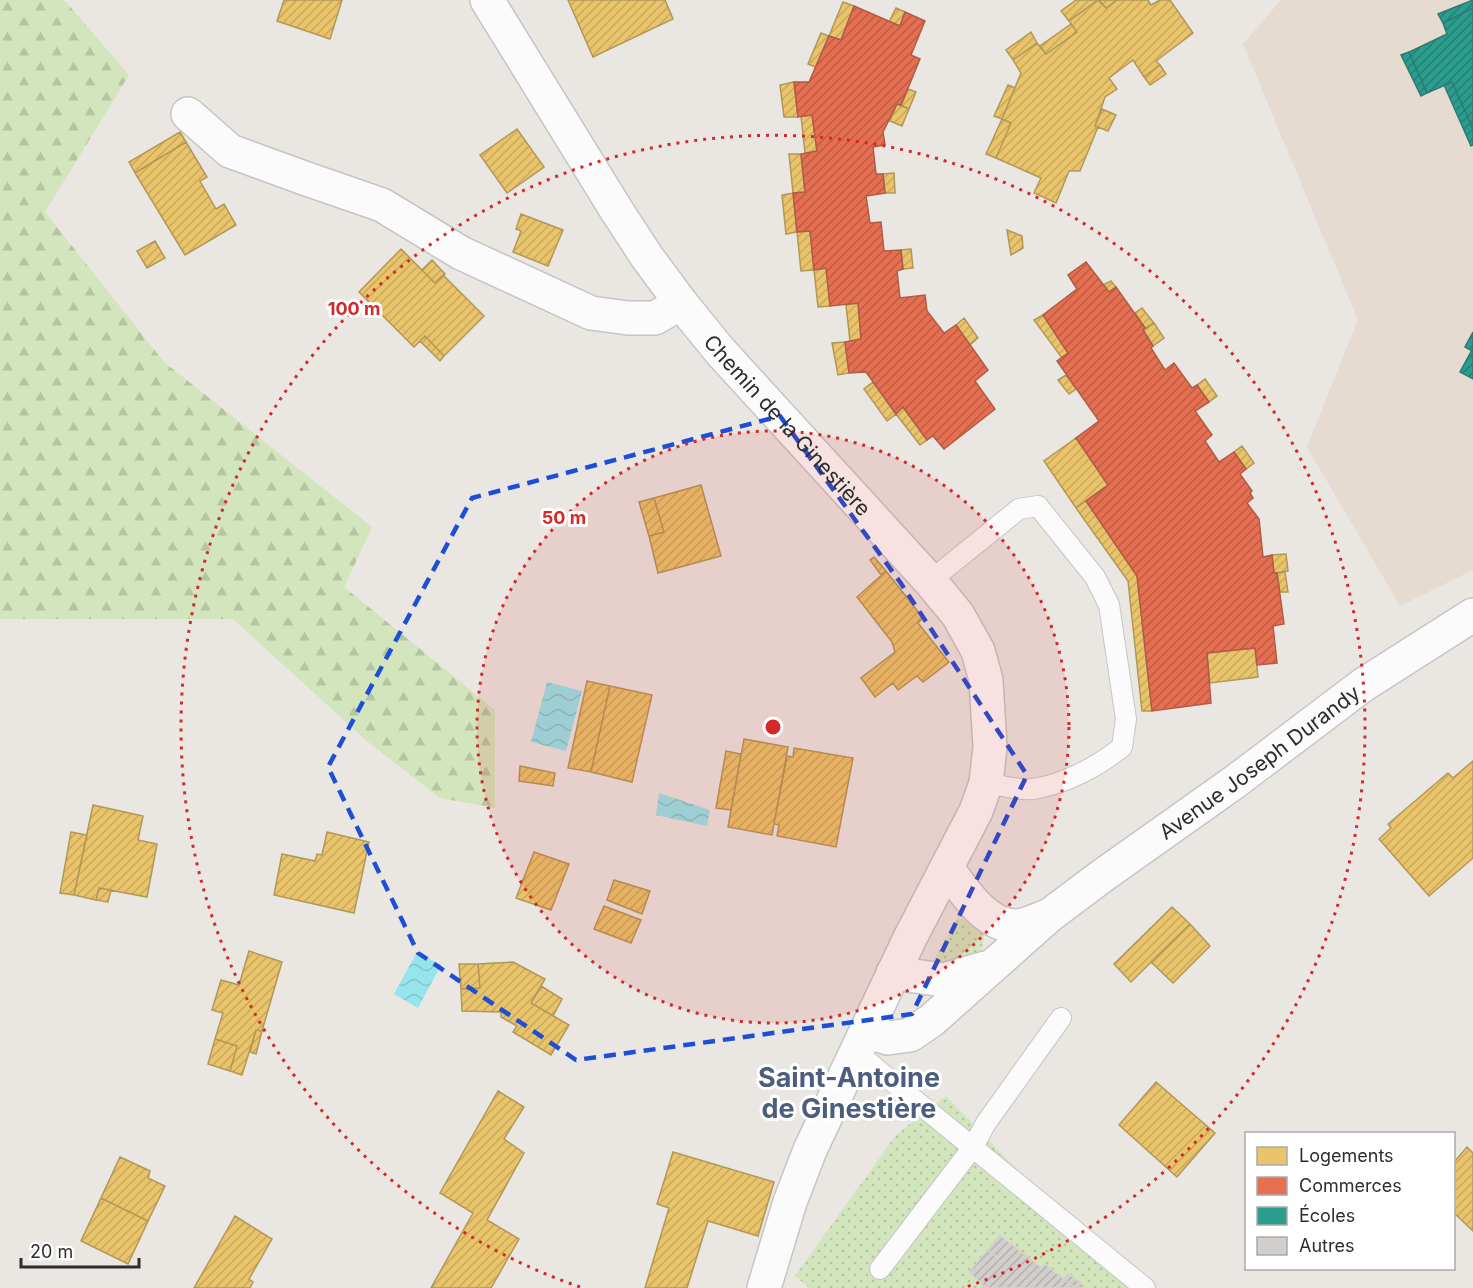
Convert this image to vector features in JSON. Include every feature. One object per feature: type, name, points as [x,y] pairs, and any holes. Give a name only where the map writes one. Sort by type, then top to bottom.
[{"type":"street","name":"Chemin de la Ginestière","points":[[487,0],[647,257],[720,351],[930,581],[958,615],[978,651],[986,680],[990,747],[986,783],[976,811],[893,973],[810,1150],[790,1202],[764,1288]]},
{"type":"street","points":[[188,114],[230,151],[382,204],[461,253],[591,313],[628,318],[655,318],[681,303]]},
{"type":"street","name":"Avenue Joseph Durandy","points":[[1050,915],[1138,849],[1170,830],[1363,685],[1473,615]]},
{"type":"street","points":[[947,868],[968,899],[1003,925],[1020,926],[1050,915]]},
{"type":"street","points":[[861,1041],[910,1035],[932,1020],[1050,915]]},
{"type":"street","points":[[893,973],[943,980],[992,966]]},
{"type":"lane","points":[[930,581],[1019,509],[1038,506],[1095,577],[1109,605],[1126,719],[1122,747],[1074,777],[1031,790],[986,783]]},
{"type":"lane","points":[[880,1269],[973,1147],[986,1123],[1061,1018]]},
{"type":"lane","points":[[861,1041],[973,1147],[1145,1288]]},
{"type":"highlighted area","points":[[780,416],[900,582],[1027,775],[912,1014],[576,1060],[418,953],[328,767],[472,498]]},
{"type":"shaded area","points":[[1281,0],[1473,0],[1473,570],[1400,606],[1307,447],[1358,320],[1243,44]]},
{"type":"green space","points":[[0,0],[62,0],[129,75],[45,212],[164,362],[372,527],[344,587],[495,710],[495,808],[440,798],[368,742],[233,619],[0,619]]},
{"type":"green space","points":[[959,917],[985,932],[982,950],[946,965],[933,961]]},
{"type":"green space","points":[[946,1096],[1131,1288],[809,1288],[795,1276],[896,1135]]},
{"type":"water","points":[[547,682],[582,691],[566,751],[531,742]]},
{"type":"water","points":[[659,793],[710,810],[707,826],[656,815]]},
{"type":"water","points":[[417,952],[441,965],[418,1008],[394,994]]},
{"type":"building: Logements","points":[[284,0],[342,0],[330,39],[277,21]]},
{"type":"building: Logements","points":[[568,0],[665,0],[673,19],[593,57]]},
{"type":"building: Logements","points":[[1076,0],[1098,0],[1069,21],[1061,11]]},
{"type":"building: Logements","points":[[1098,0],[1106,8],[1117,0],[1148,0],[1151,5],[1160,0],[1170,0],[1193,33],[1156,61],[1160,65],[1144,77],[1133,60],[1109,78],[1117,89],[1105,97],[1095,126],[1098,127],[1080,171],[1069,171],[1056,203],[1034,193],[1041,178],[996,158],[1011,123],[1002,119],[1021,73],[1013,60],[1037,43],[1046,54],[1077,32],[1069,21]]},
{"type":"building: Logements","points":[[1099,0],[1117,0],[1106,8]]},
{"type":"building: Logements","points":[[843,2],[854,6],[841,40],[829,36]]},
{"type":"building: Logements","points":[[896,8],[905,12],[900,26],[889,22]]},
{"type":"building: Logements","points":[[1071,24],[1077,32],[1046,54],[1040,46]]},
{"type":"building: Logements","points":[[1031,32],[1037,43],[1013,60],[1006,50]]},
{"type":"building: Logements","points":[[821,33],[829,36],[816,67],[808,64]]},
{"type":"building: Logements","points":[[1160,65],[1166,74],[1150,85],[1144,77]]},
{"type":"building: Logements","points":[[794,82],[798,117],[784,117],[780,85]]},
{"type":"building: Logements","points":[[1008,85],[1015,88],[1002,119],[994,116]]},
{"type":"building: Logements","points":[[908,89],[916,92],[909,109],[901,105]]},
{"type":"building: Logements","points":[[897,104],[909,109],[902,126],[890,121]]},
{"type":"building: Logements","points":[[1102,109],[1116,115],[1108,131],[1095,126]]},
{"type":"building: Logements","points":[[812,115],[817,151],[805,153],[801,116]]},
{"type":"building: Logements","points":[[1002,119],[1011,123],[996,158],[986,154]]},
{"type":"building: Logements","points":[[517,129],[544,167],[507,193],[480,155]]},
{"type":"building: Logements","points":[[180,132],[186,142],[135,173],[129,162]]},
{"type":"building: Logements","points":[[186,142],[207,177],[200,181],[216,209],[224,204],[236,225],[185,255],[135,173]]},
{"type":"building: Logements","points":[[789,154],[801,154],[805,192],[793,193]]},
{"type":"building: Logements","points":[[894,173],[895,193],[885,193],[883,174]]},
{"type":"building: Logements","points":[[793,193],[797,232],[786,234],[782,195]]},
{"type":"building: Logements","points":[[521,214],[563,230],[548,266],[513,252],[521,231],[516,229]]},
{"type":"building: Logements","points":[[1007,230],[1022,236],[1023,248],[1011,255]]},
{"type":"building: Logements","points":[[810,231],[814,270],[801,271],[797,232]]},
{"type":"building: Logements","points":[[155,241],[165,258],[147,268],[137,251]]},
{"type":"building: Logements","points":[[401,249],[435,283],[443,275],[484,316],[444,356],[425,336],[414,347],[359,292]]},
{"type":"building: Logements","points":[[911,249],[913,268],[903,269],[901,250]]},
{"type":"building: Logements","points":[[432,260],[445,274],[435,283],[422,270]]},
{"type":"building: Logements","points":[[826,268],[830,306],[818,307],[814,270]]},
{"type":"building: Logements","points":[[1111,281],[1116,287],[1109,292],[1103,285]]},
{"type":"building: Logements","points":[[858,303],[861,339],[850,341],[846,305]]},
{"type":"building: Logements","points":[[1142,308],[1154,323],[1145,328],[1135,313]]},
{"type":"building: Logements","points":[[1043,315],[1068,353],[1062,358],[1034,320]]},
{"type":"building: Logements","points":[[964,318],[978,338],[970,345],[956,325]]},
{"type":"building: Logements","points":[[1154,323],[1164,338],[1153,346],[1143,330]]},
{"type":"building: Logements","points":[[425,336],[444,356],[440,361],[420,341]]},
{"type":"building: Logements","points":[[845,342],[849,373],[838,375],[832,343]]},
{"type":"building: Logements","points":[[1066,375],[1076,389],[1069,394],[1058,380]]},
{"type":"building: Logements","points":[[1205,379],[1217,396],[1209,402],[1197,385]]},
{"type":"building: Logements","points":[[873,382],[896,414],[887,421],[864,389]]},
{"type":"building: Logements","points":[[903,407],[927,440],[920,445],[896,414]]},
{"type":"building: Logements","points":[[1076,438],[1108,485],[1076,508],[1044,461]]},
{"type":"building: Logements","points":[[1242,446],[1254,463],[1246,469],[1234,452]]},
{"type":"building: Logements","points":[[701,485],[721,556],[658,573],[649,536],[664,532],[654,498]]},
{"type":"building: Logements","points":[[654,498],[664,532],[649,536],[639,502]]},
{"type":"building: Logements","points":[[1086,501],[1137,576],[1152,711],[1142,711],[1128,581],[1076,508]]},
{"type":"building: Logements","points":[[1286,554],[1288,571],[1274,573],[1272,555]]},
{"type":"building: Logements","points":[[874,557],[886,571],[881,575],[870,560]]},
{"type":"building: Logements","points":[[886,571],[923,618],[918,623],[949,662],[923,682],[917,676],[898,690],[893,683],[875,697],[861,678],[895,652],[892,642],[857,597]]},
{"type":"building: Logements","points":[[1285,572],[1288,592],[1280,592],[1277,573]]},
{"type":"building: Logements","points":[[1255,648],[1258,677],[1210,683],[1207,653]]},
{"type":"building: Logements","points":[[587,681],[610,686],[591,772],[568,768]]},
{"type":"building: Logements","points":[[610,686],[652,695],[632,782],[591,772]]},
{"type":"building: Logements","points":[[744,739],[788,747],[772,835],[728,827]]},
{"type":"building: Logements","points":[[794,748],[853,758],[836,847],[777,836],[779,825],[774,824],[787,756],[793,757]]},
{"type":"building: Logements","points":[[726,751],[741,754],[731,810],[716,808]]},
{"type":"building: Logements","points":[[1473,761],[1473,858],[1429,896],[1379,839],[1391,828],[1388,824],[1448,773],[1453,778]]},
{"type":"building: Logements","points":[[520,766],[555,773],[553,786],[519,781]]},
{"type":"building: Logements","points":[[93,805],[143,816],[138,840],[157,844],[147,897],[99,888],[96,900],[74,895]]},
{"type":"building: Logements","points":[[71,832],[87,835],[74,895],[60,893]]},
{"type":"building: Logements","points":[[327,832],[369,842],[354,913],[274,895],[282,854],[315,861],[317,854],[322,855]]},
{"type":"building: Logements","points":[[534,852],[569,864],[551,910],[516,898]]},
{"type":"building: Logements","points":[[614,880],[650,891],[642,914],[607,900]]},
{"type":"building: Logements","points":[[99,888],[111,890],[108,902],[96,900]]},
{"type":"building: Logements","points":[[604,906],[641,920],[631,943],[594,929]]},
{"type":"building: Logements","points":[[1172,907],[1190,924],[1131,982],[1114,964]]},
{"type":"building: Logements","points":[[1190,924],[1210,946],[1173,983],[1151,962]]},
{"type":"building: Logements","points":[[249,951],[282,962],[262,1031],[256,1030],[242,1075],[230,1071],[237,1046],[215,1039],[223,1013],[212,1010],[221,980],[239,985]]},
{"type":"building: Logements","points":[[513,962],[545,979],[531,1003],[569,1025],[551,1055],[513,1032],[517,1026],[501,1017],[501,1012],[462,1011],[461,989],[480,988],[478,964]]},
{"type":"building: Logements","points":[[459,964],[478,964],[480,988],[461,989]]},
{"type":"building: Logements","points":[[541,986],[562,999],[553,1016],[531,1003]]},
{"type":"building: Logements","points":[[256,1030],[262,1031],[256,1054],[250,1052]]},
{"type":"building: Logements","points":[[215,1039],[237,1046],[230,1071],[208,1064]]},
{"type":"building: Logements","points":[[1156,1082],[1215,1133],[1177,1177],[1119,1125]]},
{"type":"building: Logements","points":[[498,1091],[524,1107],[504,1139],[524,1153],[487,1220],[519,1239],[491,1288],[431,1288],[473,1213],[440,1193]]},
{"type":"building: Logements","points":[[1467,1147],[1473,1153],[1473,1231],[1455,1214],[1455,1161]]},
{"type":"building: Logements","points":[[673,1152],[774,1182],[758,1236],[708,1221],[687,1288],[645,1288],[669,1208],[657,1204]]},
{"type":"building: Logements","points":[[120,1157],[150,1171],[148,1178],[165,1186],[148,1221],[101,1198]]},
{"type":"building: Logements","points":[[101,1198],[148,1221],[128,1264],[81,1241]]},
{"type":"building: Logements","points":[[235,1216],[272,1239],[249,1279],[253,1282],[250,1288],[194,1288]]},
{"type":"building: Commerces","points":[[854,6],[900,26],[905,12],[925,21],[911,55],[920,59],[901,105],[897,104],[883,132],[885,145],[873,147],[876,174],[883,174],[885,193],[866,196],[870,223],[881,222],[884,251],[901,250],[903,269],[897,271],[900,298],[925,295],[927,311],[944,333],[956,325],[988,370],[975,381],[995,409],[944,449],[933,436],[927,440],[903,407],[896,414],[866,372],[849,373],[845,342],[861,339],[858,303],[830,306],[826,268],[814,270],[810,231],[797,232],[793,193],[805,192],[801,154],[817,151],[812,115],[798,117],[794,82],[809,82],[829,36],[841,40]]},
{"type":"building: Commerces","points":[[1086,262],[1109,292],[1116,287],[1145,328],[1143,330],[1153,346],[1151,348],[1165,370],[1174,363],[1192,388],[1197,385],[1209,402],[1195,411],[1212,435],[1205,441],[1219,462],[1234,452],[1246,469],[1240,474],[1252,491],[1250,493],[1253,498],[1247,503],[1259,519],[1263,557],[1272,555],[1274,573],[1277,573],[1284,624],[1273,626],[1277,663],[1257,665],[1255,648],[1207,653],[1211,703],[1152,711],[1137,576],[1086,501],[1108,485],[1076,438],[1099,421],[1057,361],[1068,353],[1043,315],[1077,289],[1068,275]]},
{"type":"building: Écoles","points":[[1473,0],[1473,8],[1443,23],[1438,14]]},
{"type":"building: Écoles","points":[[1473,8],[1473,129],[1452,82],[1427,93],[1409,52],[1447,34],[1443,23]]},
{"type":"building: Écoles","points":[[1409,52],[1427,93],[1421,96],[1401,55]]},
{"type":"building: Écoles","points":[[1452,82],[1473,129],[1473,145],[1471,146],[1444,85]]},
{"type":"building: Écoles","points":[[1473,332],[1473,348],[1472,351],[1465,347]]},
{"type":"building: Écoles","points":[[1473,348],[1473,379],[1460,372]]},
{"type":"building: Autres","points":[[1000,1235],[1010,1243],[998,1258],[988,1250]]},
{"type":"building: Autres","points":[[1010,1243],[1042,1268],[1045,1264],[1075,1288],[981,1288],[983,1285],[969,1272],[988,1250],[998,1258]]},
{"type":"building: Autres","points":[[1068,1273],[1084,1286],[1083,1288],[1075,1288],[1064,1279]]},
{"type":"district","name":"Saint-Antoine de Ginestière","points":[[849,1092]]}]
